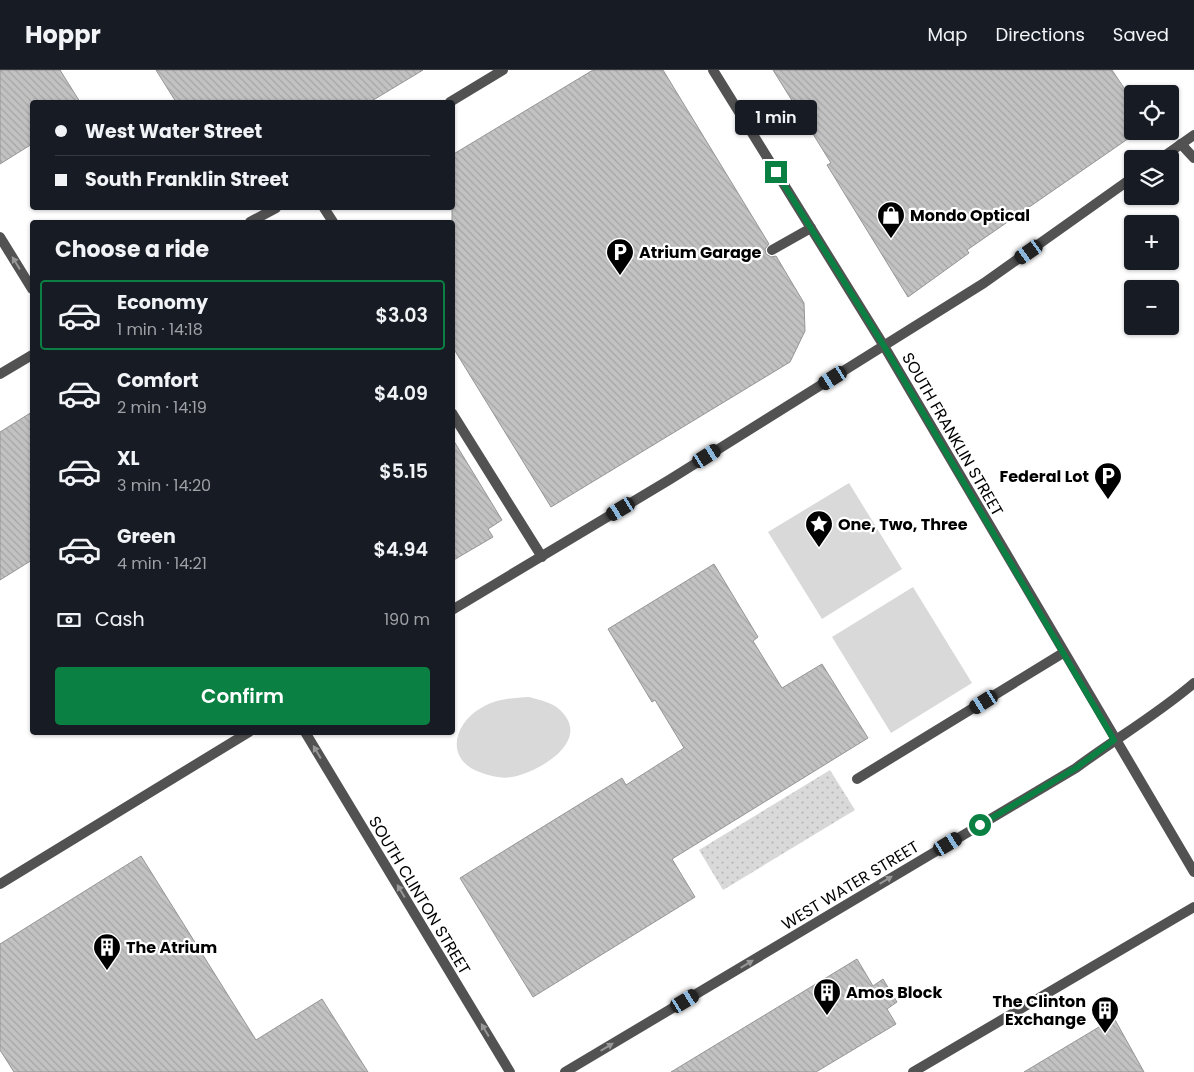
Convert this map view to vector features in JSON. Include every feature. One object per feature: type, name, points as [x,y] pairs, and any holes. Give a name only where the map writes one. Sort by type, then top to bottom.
[{"type":"street","points":[[453,100],[503,70]]},
{"type":"street","name":"SOUTH FRANKLIN STREET","points":[[713,70],[884,346],[1114,740],[1194,872]]},
{"type":"street","points":[[1173,150],[1194,135]]},
{"type":"street","points":[[1181,144],[1194,158]]},
{"type":"street","points":[[455,608],[542,557],[984,283],[1124,184]]},
{"type":"street","points":[[254,220],[272,210]]},
{"type":"street","points":[[772,250],[810,228]]},
{"type":"street","points":[[0,237],[30,286]]},
{"type":"street","points":[[0,374],[30,356]]},
{"type":"street","points":[[455,418],[542,557]]},
{"type":"street","points":[[857,779],[1063,653]]},
{"type":"street","name":"WEST WATER STREET","points":[[565,1072],[1076,768],[1171,702],[1194,683]]},
{"type":"street","points":[[0,884],[244,735]]},
{"type":"street","name":"SOUTH CLINTON STREET","points":[[307,735],[510,1072]]},
{"type":"street","points":[[914,1072],[1194,907]]},
{"type":"shaded area","points":[[849,483],[902,569],[822,619],[768,532]]},
{"type":"shaded area","points":[[913,587],[972,683],[891,733],[832,637]]},
{"type":"shaded area","points":[[529,697],[553,705],[560,710],[569,722],[570,733],[566,744],[558,753],[536,769],[508,778],[482,773],[470,767],[462,760],[458,752],[457,742],[459,733],[471,715],[481,708],[498,701]]},
{"type":"shaded area","points":[[830,770],[855,810],[723,890],[699,850]]},
{"type":"building","points":[[0,70],[60,70],[79,100],[30,100],[30,145],[0,164]]},
{"type":"building","points":[[156,70],[423,70],[373,100],[175,100]]},
{"type":"building","name":"Atrium Garage","points":[[593,70],[663,70],[769,244],[765,249],[766,254],[771,257],[776,256],[804,303],[805,331],[790,362],[551,507],[455,351],[455,220],[452,220],[452,210],[455,210],[455,153]]},
{"type":"building","points":[[773,70],[1112,70],[1124,88],[1124,140],[1126,140],[967,250],[969,253],[908,297],[827,165],[831,163]]},
{"type":"building","points":[[30,413],[30,561],[0,580],[0,432]]},
{"type":"building","points":[[455,443],[502,520],[488,529],[493,537],[455,559]]},
{"type":"building","points":[[714,564],[758,637],[753,641],[782,688],[822,664],[868,738],[672,859],[695,897],[533,997],[460,878],[622,778],[626,785],[684,748],[655,700],[652,702],[608,629]]},
{"type":"building","name":"The Atrium","points":[[141,856],[256,1040],[322,999],[368,1072],[14,1072],[0,1050],[0,944]]},
{"type":"building","name":"Amos Block","points":[[857,959],[873,986],[883,979],[897,1002],[887,1009],[896,1024],[816,1072],[671,1072]]},
{"type":"building","name":"The Clinton Exchange","points":[[1114,1018],[1144,1072],[1024,1072]]},
{"type":"place","name":"Mondo Optical","points":[[891,239]]},
{"type":"place","name":"Atrium Garage","points":[[620,276]]},
{"type":"place","name":"Federal Lot","points":[[1108,500]]},
{"type":"place","name":"One, Two, Three","points":[[819,548]]},
{"type":"place","name":"The Atrium","points":[[107,971]]},
{"type":"place","name":"Amos Block","points":[[827,1016]]},
{"type":"place","name":"The Clinton Exchange","points":[[1105,1034]]},
{"type":"route","points":[[776,172],[884,346],[1114,740],[1076,768],[980,825]]}]
